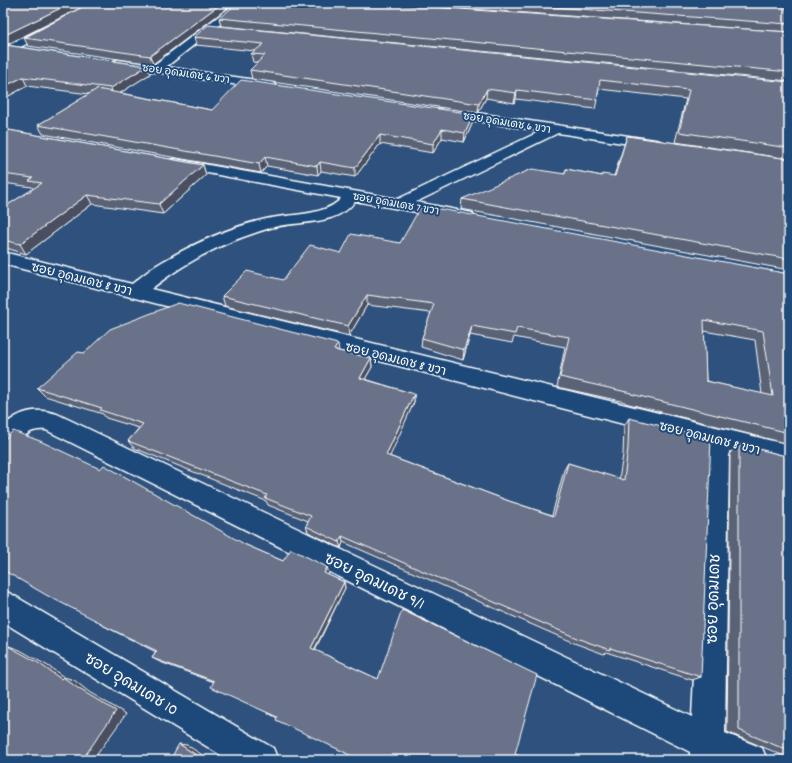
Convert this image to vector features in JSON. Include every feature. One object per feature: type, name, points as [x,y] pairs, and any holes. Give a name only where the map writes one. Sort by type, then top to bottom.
[{"type":"street","points":[[7,50],[100,3]]},
{"type":"street","points":[[156,69],[242,3]]},
{"type":"street","points":[[209,29],[225,30]]},
{"type":"street","points":[[7,50],[34,51]]},
{"type":"street","name":"ซอย อุดมเดช 6 ขวา","points":[[103,61],[282,88]]},
{"type":"street","name":"ซอย อุดมเดช 6 ขวา","points":[[431,110],[665,145]]},
{"type":"street","points":[[400,204],[556,129]]},
{"type":"street","name":"ซอย อุดมเดช 7 ขวา","points":[[158,160],[478,219]]},
{"type":"street","points":[[135,292],[167,267],[224,239],[268,223],[311,217],[332,212],[344,205],[351,195]]},
{"type":"street","name":"ซอย อุดมเดช 8 ขวา","points":[[3,258],[789,456]]},
{"type":"street","name":"ซอย อุดมเดช 9/1","points":[[3,441],[17,428],[34,419],[49,421],[708,751],[750,760]]},
{"type":"street","name":"ซอย อุดมเดช","points":[[708,751],[717,439]]},
{"type":"street","name":"ซอย อุดมเดช 10","points":[[3,605],[261,760]]},
{"type":"building","points":[[71,3],[3,36],[3,4]]},
{"type":"building","points":[[90,3],[222,3],[150,56],[24,38]]},
{"type":"building","points":[[238,3],[374,3],[789,32],[789,72],[219,18]]},
{"type":"building","points":[[497,3],[783,3],[789,12],[789,24]]},
{"type":"building","points":[[208,25],[789,82],[789,148],[679,132],[689,90],[600,80],[597,100],[517,90],[516,93],[487,89],[479,104],[250,70],[265,55],[251,54],[264,44],[194,37]]},
{"type":"building","points":[[3,44],[147,66],[111,88],[23,77],[3,87]]},
{"type":"building","points":[[241,80],[474,114],[465,133],[442,129],[433,144],[380,135],[355,168],[320,162],[317,166],[265,157],[259,164],[38,125],[97,89],[212,110]]},
{"type":"building","points":[[3,129],[203,165],[159,204],[87,195],[20,244],[3,240],[3,208],[42,183],[29,181],[33,178],[3,174]]},
{"type":"building","points":[[627,136],[789,159],[789,259],[462,199],[532,169],[565,174],[566,169],[602,176],[602,174],[615,176]]},
{"type":"building","points":[[420,208],[435,211],[440,209],[789,274],[789,433],[631,393],[560,377],[569,337],[517,328],[515,334],[472,326],[464,350],[422,338],[434,304],[367,295],[348,326],[222,296],[247,271],[283,280],[310,245],[341,253],[351,234],[400,243]],"holes":[[[704,320],[763,331],[773,396],[706,381]]]},
{"type":"building","points":[[178,303],[338,344],[334,350],[371,358],[360,378],[414,394],[386,455],[509,501],[554,516],[568,463],[624,480],[628,448],[629,418],[711,438],[701,677],[610,648],[610,650],[579,639],[342,536],[339,542],[306,526],[311,516],[265,498],[267,495],[128,441],[143,424],[100,410],[102,408],[37,388],[78,352],[84,353],[110,329]]},
{"type":"building","points":[[13,431],[40,441],[100,469],[104,465],[246,545],[283,561],[291,549],[327,567],[324,573],[344,582],[311,648],[378,679],[402,610],[537,675],[515,754],[527,760],[358,760],[276,720],[277,717],[211,687],[214,681],[152,658],[157,651],[100,624],[101,623],[48,596],[3,570],[5,567],[3,566],[3,441]]},
{"type":"building","points":[[739,444],[789,457],[789,751],[739,730]]},
{"type":"building","points":[[3,645],[8,646],[37,662],[61,679],[63,677],[79,689],[116,711],[82,760],[3,760]]},
{"type":"building","points":[[179,744],[204,760],[170,760]]}]
